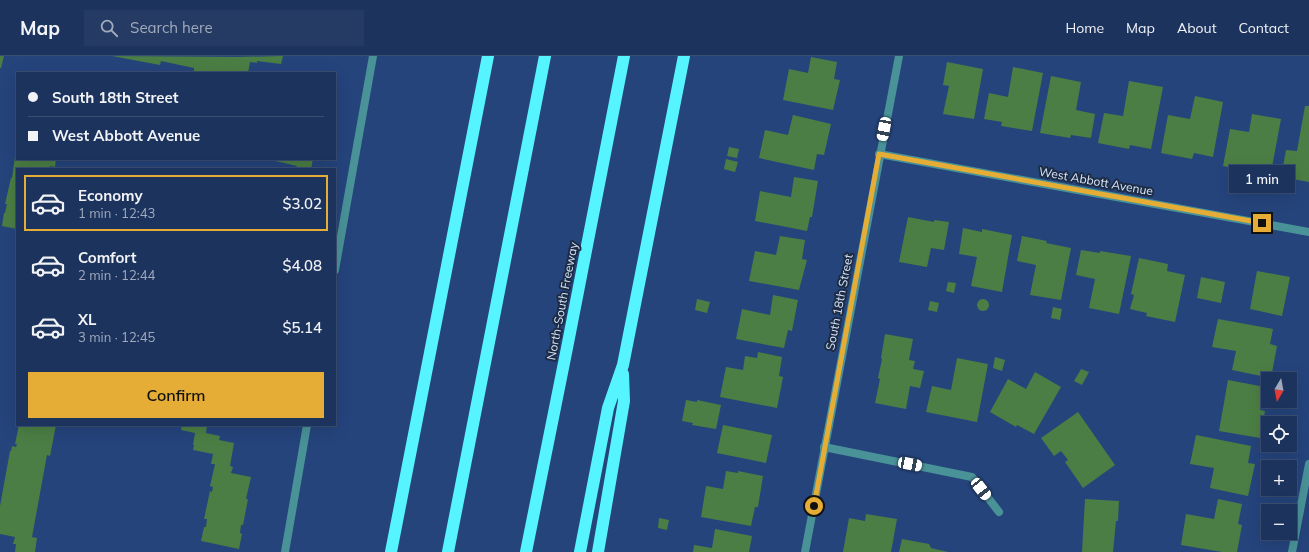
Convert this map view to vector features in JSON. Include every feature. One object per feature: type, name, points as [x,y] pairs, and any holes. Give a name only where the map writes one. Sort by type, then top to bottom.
[{"type":"highway","points":[[391,552],[488,56]]},
{"type":"highway","points":[[448,552],[545,56]]},
{"type":"highway","name":"North-South Freeway","points":[[526,552],[624,56]]},
{"type":"highway","points":[[580,552],[608,408],[623,365],[684,56]]},
{"type":"highway","points":[[598,552],[624,401],[623,365]]},
{"type":"street","points":[[336,264],[373,56]]},
{"type":"street","name":"South 18th Street","points":[[805,552],[898,56]]},
{"type":"street","name":"West Abbott Avenue","points":[[879,154],[1309,232]]},
{"type":"street","points":[[285,552],[307,426]]},
{"type":"street","points":[[824,447],[972,477],[999,512]]},
{"type":"street","points":[[1292,552],[1309,464]]},
{"type":"building","points":[[0,56],[4,56],[1,68],[0,68]]},
{"type":"building","points":[[112,56],[283,56],[281,64],[257,61],[257,63],[250,62],[248,72],[196,72],[194,71],[194,68],[161,61],[160,65]]},
{"type":"building","points":[[811,57],[837,62],[834,79],[840,80],[833,110],[783,100],[789,69],[808,73]]},
{"type":"building","points":[[947,62],[983,69],[974,119],[943,114],[949,86],[943,85]]},
{"type":"building","points":[[1013,67],[1043,73],[1032,131],[1001,126],[1002,122],[984,119],[989,93],[1008,97]]},
{"type":"building","points":[[1051,76],[1081,82],[1076,110],[1095,114],[1091,138],[1071,135],[1070,138],[1040,133]]},
{"type":"building","points":[[1129,81],[1163,87],[1151,149],[1130,145],[1129,149],[1098,143],[1104,113],[1123,116]]},
{"type":"building","points":[[1195,96],[1223,102],[1213,157],[1194,153],[1192,159],[1161,153],[1168,115],[1190,119]]},
{"type":"building","points":[[1305,106],[1309,106],[1309,182],[1281,177],[1286,150],[1297,151]]},
{"type":"building","points":[[1252,114],[1281,119],[1272,167],[1254,164],[1253,172],[1223,166],[1230,129],[1249,132]]},
{"type":"building","points":[[793,115],[831,124],[824,155],[817,154],[814,170],[759,158],[765,130],[788,135]]},
{"type":"building","points":[[729,147],[739,149],[737,158],[727,156]]},
{"type":"building","points":[[15,157],[16,160],[56,160],[55,167],[16,168],[16,229],[2,226],[7,204],[5,204],[12,178]]},
{"type":"building","points":[[726,159],[738,162],[735,172],[724,169]]},
{"type":"building","points":[[271,160],[313,160],[311,168],[296,168],[297,166]]},
{"type":"building","points":[[794,177],[818,181],[812,217],[810,217],[807,231],[755,221],[760,191],[791,197]]},
{"type":"building","points":[[908,217],[934,222],[934,220],[949,222],[944,250],[931,248],[927,267],[899,262]]},
{"type":"building","points":[[963,228],[982,232],[982,229],[1012,235],[1002,292],[971,286],[977,257],[959,254]]},
{"type":"building","points":[[780,236],[805,240],[802,259],[807,260],[799,290],[749,281],[755,251],[776,255]]},
{"type":"building","points":[[1022,236],[1071,248],[1061,300],[1030,295],[1036,265],[1017,261]]},
{"type":"building","points":[[1081,250],[1100,253],[1100,251],[1131,256],[1119,314],[1089,308],[1095,279],[1076,275]]},
{"type":"building","points":[[1139,258],[1168,264],[1167,271],[1185,275],[1175,322],[1146,316],[1147,313],[1130,309],[1134,295],[1131,294]]},
{"type":"building","points":[[1257,271],[1290,277],[1282,316],[1250,309]]},
{"type":"building","points":[[1201,277],[1225,282],[1221,303],[1197,298]]},
{"type":"building","points":[[948,282],[956,283],[954,293],[946,291]]},
{"type":"building","points":[[773,295],[798,300],[792,331],[788,330],[784,348],[736,339],[742,309],[770,315]]},
{"type":"building","points":[[697,299],[710,302],[707,313],[695,310]]},
{"type":"building","points":[[981,299],[985,299],[989,305],[985,311],[981,311],[977,307],[977,303]]},
{"type":"building","points":[[930,301],[939,303],[937,312],[928,310]]},
{"type":"building","points":[[1053,307],[1062,309],[1060,320],[1051,318]]},
{"type":"building","points":[[1218,319],[1273,329],[1270,344],[1277,346],[1272,372],[1261,372],[1261,376],[1232,370],[1236,351],[1212,347]]},
{"type":"building","points":[[885,334],[913,339],[909,360],[915,361],[913,369],[924,371],[920,388],[910,386],[906,409],[875,403],[880,379],[878,378]]},
{"type":"building","points":[[758,352],[782,357],[779,376],[783,377],[777,408],[720,397],[726,367],[743,370],[745,356],[757,358]]},
{"type":"building","points":[[995,357],[1005,360],[1002,371],[993,368]]},
{"type":"building","points":[[957,358],[988,364],[977,422],[926,412],[932,386],[951,390]]},
{"type":"building","points":[[1081,369],[1089,372],[1082,385],[1074,381]]},
{"type":"building","points":[[1035,372],[1061,387],[1034,434],[1017,425],[1016,427],[990,412],[1008,379],[1026,389]]},
{"type":"building","points":[[1228,380],[1261,386],[1260,410],[1265,411],[1264,416],[1261,416],[1260,438],[1219,431]]},
{"type":"building","points":[[686,400],[697,402],[697,400],[721,405],[716,429],[692,425],[693,423],[682,421]]},
{"type":"building","points":[[1078,412],[1115,465],[1083,488],[1065,462],[1068,460],[1061,451],[1054,456],[1041,438]]},
{"type":"building","points":[[723,425],[772,435],[766,463],[717,453]]},
{"type":"building","points":[[19,426],[56,426],[50,456],[47,455],[32,537],[37,538],[35,552],[15,552],[16,544],[13,544],[15,537],[0,534],[0,506],[10,451],[12,446],[16,447],[17,444],[15,444]]},
{"type":"building","points":[[182,426],[207,426],[206,433],[220,436],[219,440],[234,443],[230,466],[233,467],[231,473],[251,477],[246,499],[248,499],[243,525],[241,525],[240,533],[242,534],[239,549],[201,541],[204,527],[206,527],[207,519],[204,519],[210,491],[212,492],[213,487],[210,486],[215,464],[211,464],[213,454],[193,450],[195,433],[181,430]]},
{"type":"building","points":[[1196,435],[1251,446],[1248,463],[1255,464],[1248,496],[1210,488],[1214,468],[1190,464]]},
{"type":"building","points":[[726,471],[738,473],[738,471],[763,476],[758,507],[755,507],[751,526],[701,517],[706,486],[723,489]]},
{"type":"building","points":[[1085,499],[1119,501],[1118,521],[1116,521],[1113,552],[1082,552]]},
{"type":"building","points":[[1218,499],[1242,504],[1238,524],[1242,525],[1237,552],[1222,552],[1181,545],[1186,514],[1214,519]]},
{"type":"building","points":[[866,514],[897,519],[891,552],[843,552],[849,518],[865,521]]},
{"type":"building","points":[[659,518],[669,520],[667,530],[658,528]]},
{"type":"building","points":[[715,529],[752,536],[749,552],[693,552],[694,545],[712,548]]},
{"type":"building","points":[[902,539],[929,544],[931,548],[948,552],[899,552]]},
{"type":"route","points":[[814,506],[879,154],[1262,223]]}]
